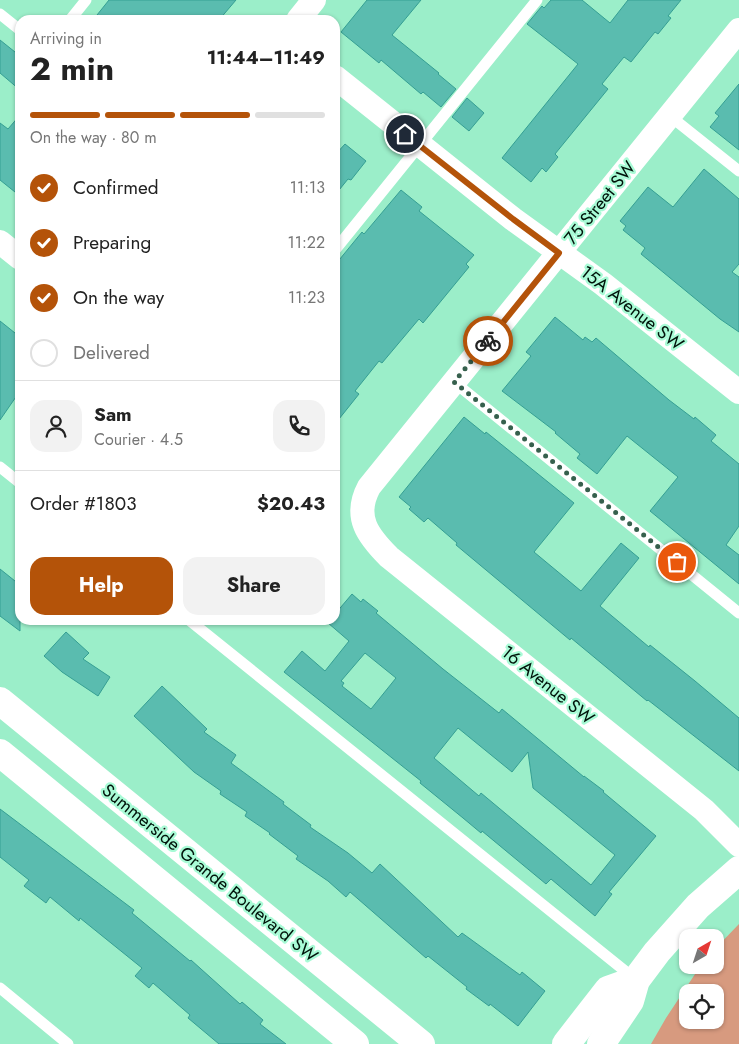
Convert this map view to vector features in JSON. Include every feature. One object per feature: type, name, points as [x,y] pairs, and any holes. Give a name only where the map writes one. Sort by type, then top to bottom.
[{"type":"street","points":[[302,15],[314,0]]},
{"type":"street","name":"75 Street SW","points":[[363,521],[362,499],[369,488],[739,30]]},
{"type":"street","name":"15A Avenue SW","points":[[340,81],[419,145],[559,253],[603,284],[739,392]]},
{"type":"street","points":[[0,242],[15,254]]},
{"type":"street","name":"16 Avenue SW","points":[[363,521],[374,542],[389,557],[704,810],[739,845]]},
{"type":"street","name":"Summerside Grande Boulevard SW","points":[[0,701],[421,1044]]},
{"type":"street","points":[[0,752],[355,1044]]},
{"type":"street","points":[[601,1044],[630,1002],[636,980],[657,952],[698,906],[739,870]]},
{"type":"street","points":[[566,1044],[608,990],[636,980]]},
{"type":"lane","points":[[74,15],[86,0]]},
{"type":"lane","points":[[340,244],[537,0]]},
{"type":"lane","points":[[0,14],[15,26]]},
{"type":"lane","points":[[670,116],[739,171]]},
{"type":"lane","points":[[454,382],[739,613]]},
{"type":"lane","points":[[0,467],[15,479]]},
{"type":"lane","points":[[195,625],[636,980]]},
{"type":"lane","points":[[0,988],[68,1044]]},
{"type":"shaded area","points":[[739,924],[739,1044],[651,1044],[679,998],[679,1029],[724,1029],[724,984],[688,984],[695,974],[724,974],[724,940]]},
{"type":"building","points":[[109,0],[236,0],[223,15],[97,15]]},
{"type":"building","points":[[367,0],[421,0],[392,35],[456,89],[441,107],[423,92],[421,94],[381,60],[379,63],[341,32]]},
{"type":"building","points":[[551,0],[582,0],[610,23],[628,0],[681,0],[668,16],[671,18],[658,34],[655,32],[631,62],[624,57],[602,84],[608,89],[555,154],[558,157],[546,172],[542,168],[531,182],[502,158],[578,64],[527,24],[542,6],[544,8]]},
{"type":"building","points":[[0,40],[15,52],[15,86],[0,73]]},
{"type":"building","points":[[739,84],[739,150],[710,127],[719,116],[715,113]]},
{"type":"building","points":[[467,98],[484,113],[469,131],[452,117]]},
{"type":"building","points":[[15,121],[15,192],[0,180],[0,123],[8,129]]},
{"type":"building","points":[[345,144],[366,161],[351,180],[348,179],[340,189],[340,150]]},
{"type":"building","points":[[704,169],[739,199],[739,264],[732,272],[739,277],[739,332],[720,319],[641,254],[645,248],[623,230],[626,226],[620,221],[648,187],[673,207]]},
{"type":"building","points":[[401,190],[422,207],[419,211],[474,255],[466,264],[469,267],[423,323],[419,319],[382,363],[379,361],[355,391],[359,394],[340,418],[340,259],[362,232],[364,234]]},
{"type":"building","points":[[555,317],[583,340],[585,337],[592,342],[596,338],[669,400],[694,419],[695,417],[716,435],[711,441],[739,464],[739,526],[726,545],[739,555],[739,584],[650,511],[678,477],[627,436],[597,474],[577,458],[580,454],[556,432],[502,391],[531,356],[526,352]]},
{"type":"building","points":[[0,321],[15,333],[15,398],[0,420]]},
{"type":"building","points":[[464,417],[485,434],[486,432],[574,503],[534,552],[581,591],[621,543],[639,558],[600,606],[739,718],[739,771],[647,701],[571,638],[570,640],[456,545],[457,543],[428,518],[424,522],[399,497]]},
{"type":"building","points":[[0,569],[15,581],[15,625],[20,625],[20,631],[0,616]]},
{"type":"building","points":[[352,594],[361,602],[363,599],[378,611],[376,613],[499,713],[502,709],[584,777],[604,791],[656,836],[609,892],[612,894],[595,916],[551,879],[546,884],[284,672],[302,651],[325,671],[349,641],[330,625],[340,625],[340,608]],"holes":[[[365,653],[396,678],[371,709],[342,686],[344,683],[341,681]],[[458,728],[512,772],[528,752],[533,788],[615,855],[591,885],[481,793],[479,796],[434,758]]]},
{"type":"building","points":[[66,632],[89,653],[83,659],[110,677],[98,696],[62,672],[44,656]]},
{"type":"building","points":[[162,686],[207,729],[204,732],[236,755],[231,763],[284,802],[283,804],[311,825],[310,827],[348,853],[372,873],[380,864],[458,937],[462,933],[520,975],[522,972],[545,991],[518,1026],[490,1004],[489,1006],[466,989],[467,987],[428,956],[426,958],[350,892],[346,897],[328,881],[296,859],[298,856],[245,816],[247,812],[220,794],[221,791],[194,772],[134,716]]},
{"type":"building","points":[[0,809],[134,910],[132,913],[191,960],[240,1004],[242,1002],[263,1020],[260,1024],[286,1044],[219,1044],[188,1018],[190,1015],[153,983],[149,988],[135,976],[142,968],[80,918],[79,921],[50,897],[46,903],[24,886],[29,880],[0,857]]},
{"type":"way so far","points":[[488,341],[454,382],[677,562]]},
{"type":"route","points":[[405,134],[559,253],[488,341]]}]
